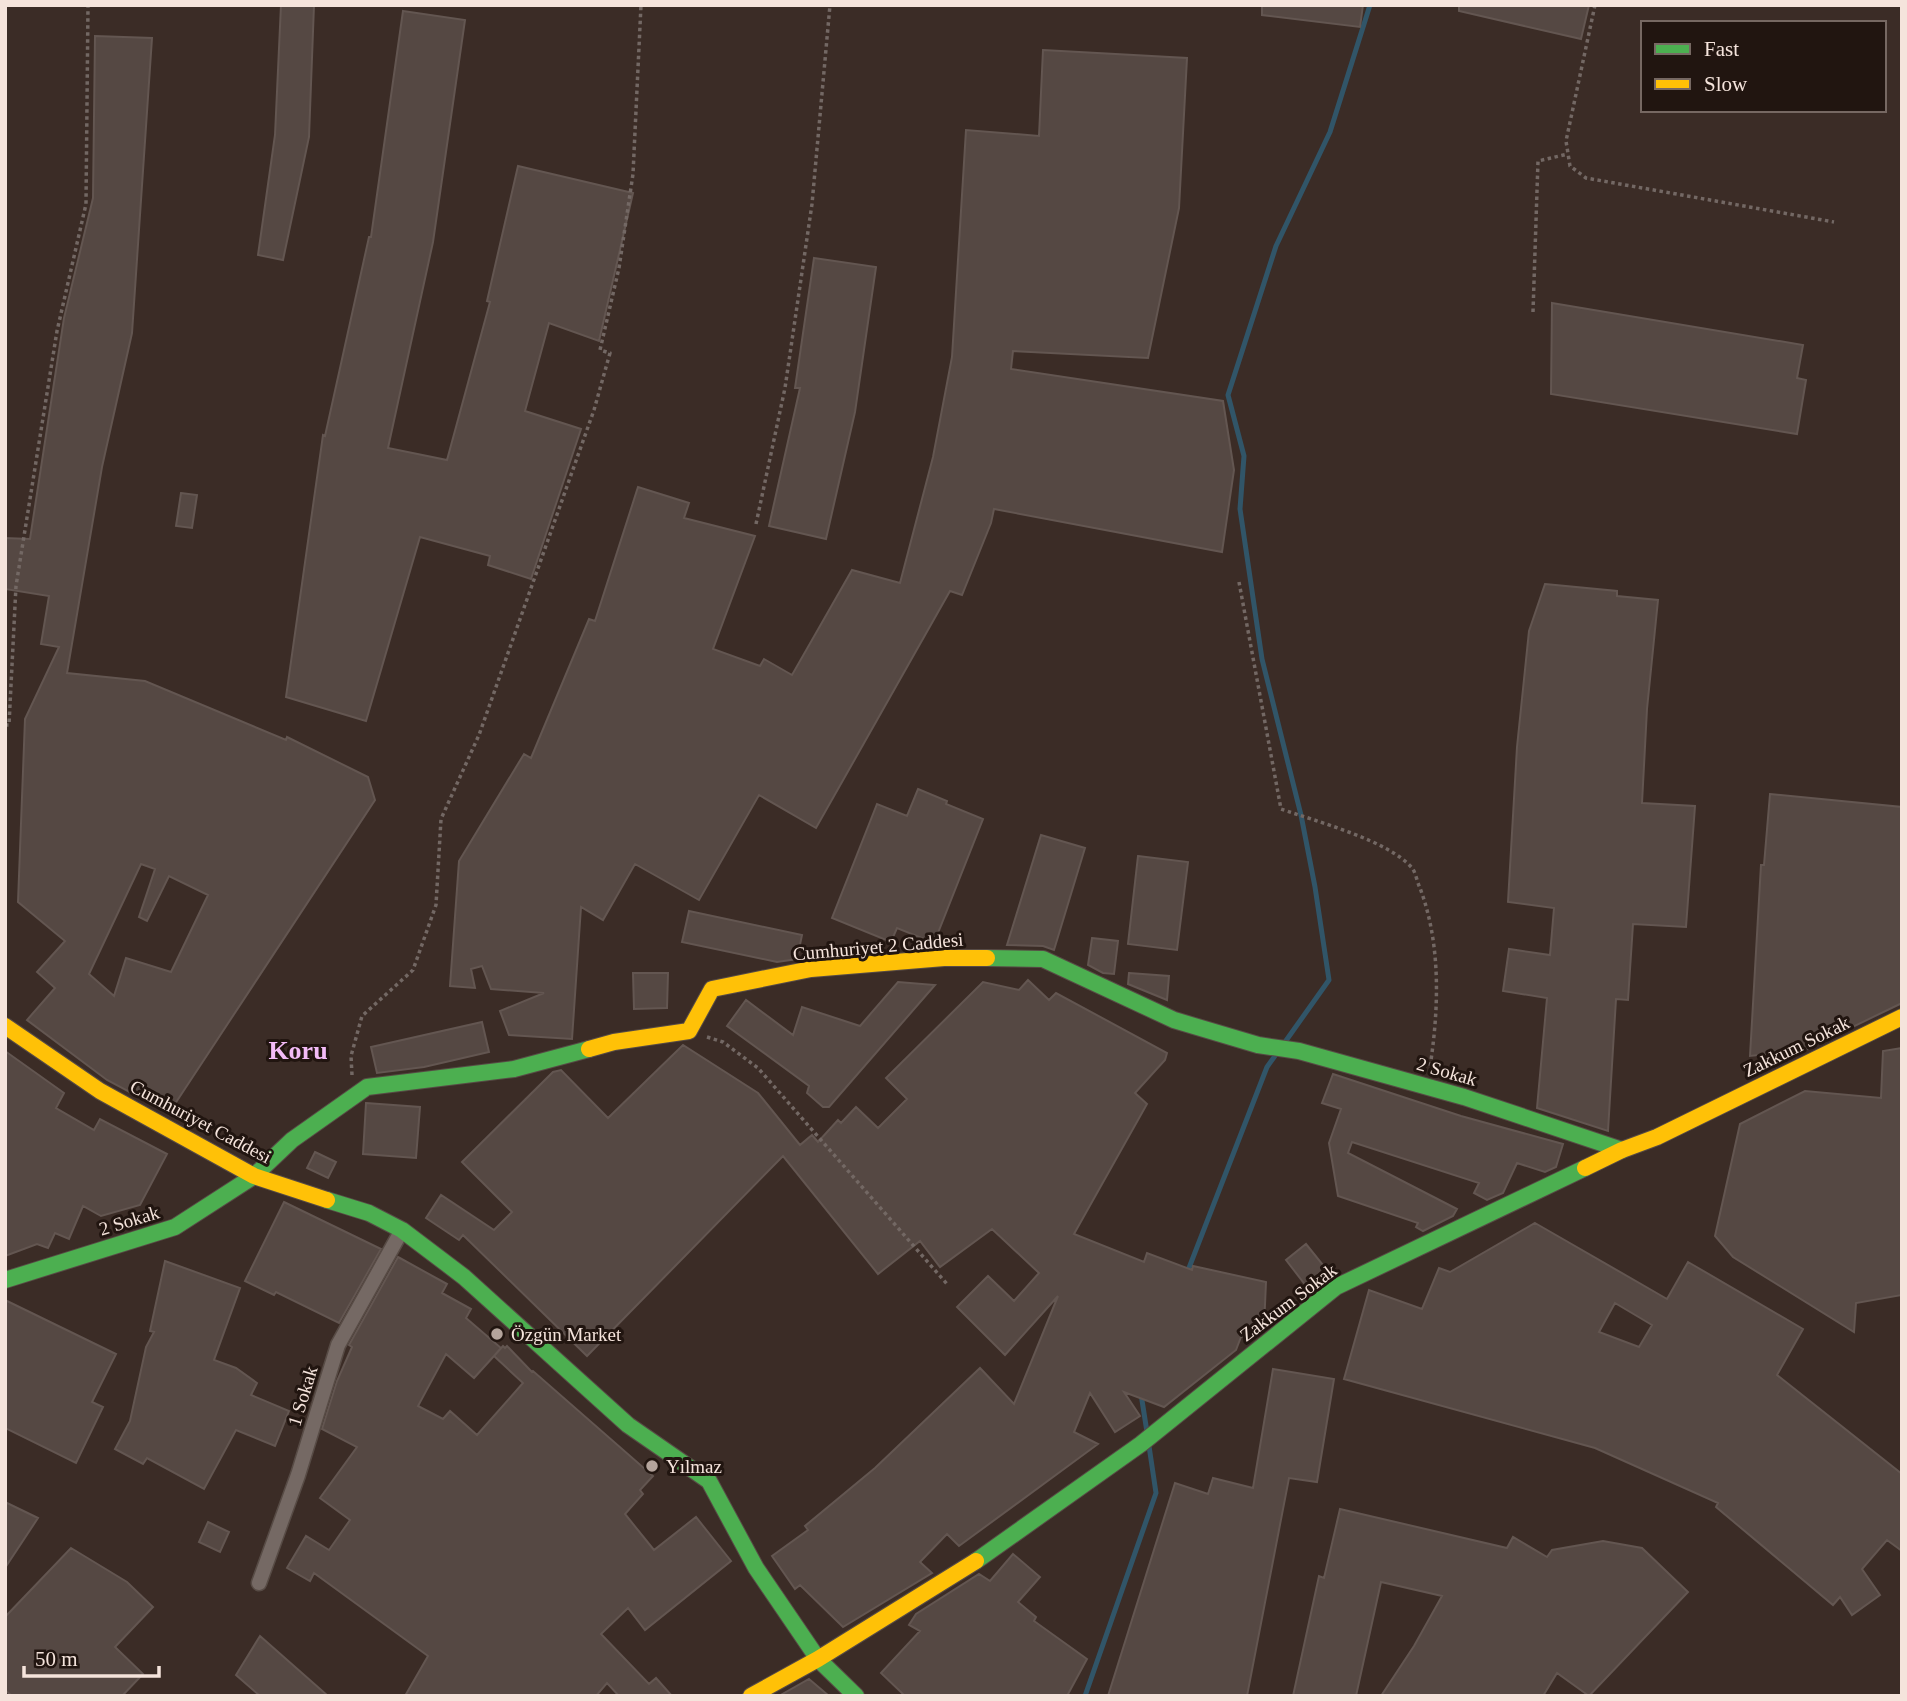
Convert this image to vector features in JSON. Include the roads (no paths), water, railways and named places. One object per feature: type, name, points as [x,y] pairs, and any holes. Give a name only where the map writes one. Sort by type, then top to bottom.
[{"type":"street","name":"Cumhuriyet 2 Caddesi","points":[[254,1176],[292,1140],[367,1087],[514,1069],[614,1042],[689,1031],[712,989],[811,970],[944,958],[1043,959],[1174,1020],[1258,1045]]},
{"type":"street","name":"Zakkum Sokak","points":[[751,1696],[818,1659],[981,1558],[1141,1444],[1336,1287],[1622,1150],[1657,1137],[1902,1017]]},
{"type":"street","name":"Cumhuriyet Caddesi","points":[[5,1026],[100,1091],[254,1176],[369,1213],[402,1230],[464,1277],[628,1425],[709,1481],[756,1568],[818,1659],[856,1696]]},
{"type":"street","name":"2 Sokak","points":[[1258,1045],[1298,1051],[1427,1087],[1622,1150]]},
{"type":"street","name":"2 Sokak","points":[[5,1280],[174,1227],[254,1176]]},
{"type":"street","name":"1 Sokak","points":[[259,1583],[298,1475],[338,1345],[402,1230]]},
{"type":"waterway","points":[[1285,1042],[1329,980],[1301,815],[1262,659],[1240,509],[1244,456],[1228,395],[1276,246],[1330,132],[1370,5]]},
{"type":"waterway","points":[[1187,1273],[1267,1067],[1277,1053]]},
{"type":"waterway","points":[[1141,1394],[1147,1432]]},
{"type":"waterway","points":[[1085,1696],[1156,1493],[1149,1446]]},
{"type":"place","name":"Özgün Market","points":[[497,1334]]},
{"type":"place","name":"Yılmaz","points":[[652,1466]]},
{"type":"district","name":"Koru","points":[[298,1050]]}]
